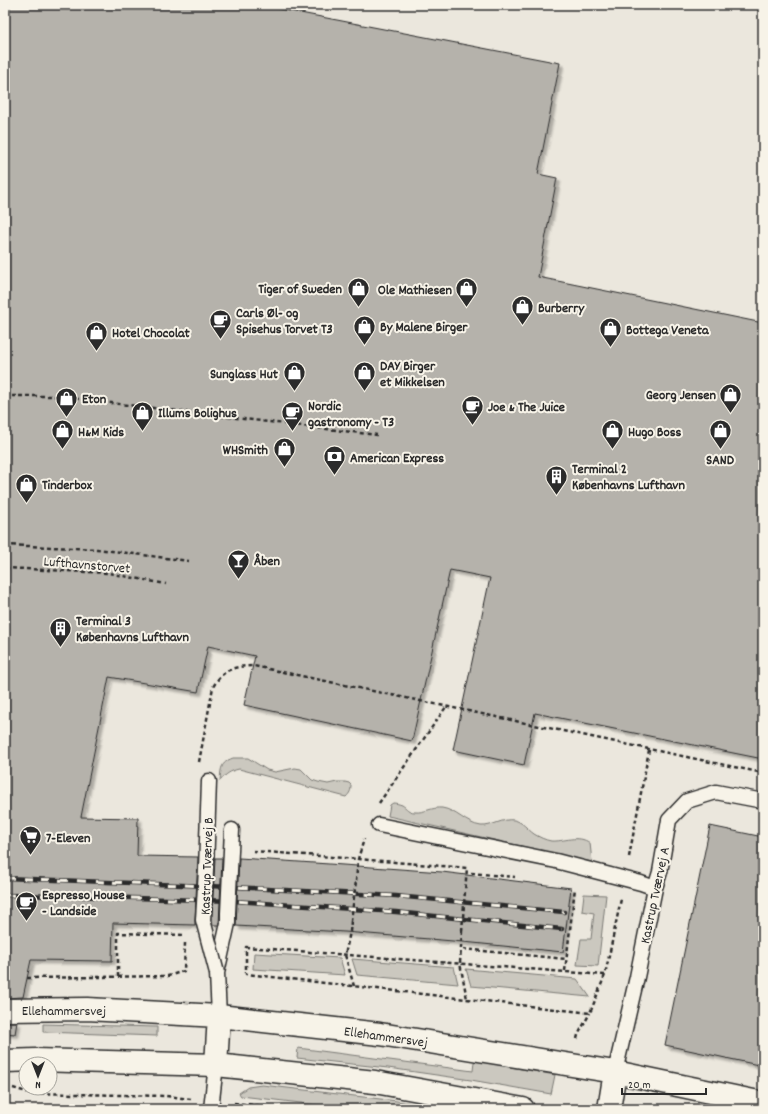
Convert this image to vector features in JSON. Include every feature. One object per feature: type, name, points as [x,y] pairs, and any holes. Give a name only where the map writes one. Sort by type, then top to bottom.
[{"type":"street","name":"Ellehammersvej","points":[[5,1010],[87,1009],[219,1016],[380,1034],[615,1072],[763,1103]]},
{"type":"street","points":[[216,1065],[219,1016]]},
{"type":"street","points":[[5,1061],[36,1060],[216,1065],[375,1082],[523,1109]]},
{"type":"street","points":[[609,1109],[615,1072]]},
{"type":"lane","name":"Kastrup Tværvej B","points":[[209,781],[203,920],[217,973],[219,1016]]},
{"type":"lane","name":"Kastrup Tværvej A","points":[[615,1072],[637,977],[655,888],[660,872],[669,820],[687,801],[716,792],[763,801]]},
{"type":"lane","points":[[378,825],[556,861],[655,888]]},
{"type":"lane","name":"Kastrup Tværvej B","points":[[217,973],[228,923],[232,830]]},
{"type":"lane","points":[[211,1109],[216,1065]]},
{"type":"path","points":[[5,396],[53,396],[377,435]]},
{"type":"path","points":[[5,545],[97,549],[189,560]]},
{"type":"path","name":"Lufthavnstorvet","points":[[5,568],[108,573],[166,584]]},
{"type":"path","points":[[228,670],[240,666],[254,666],[763,773]]},
{"type":"path","points":[[375,808],[446,707]]},
{"type":"path","points":[[605,975],[246,947],[246,974],[590,1013],[605,975],[625,879],[649,750]]},
{"type":"path","points":[[354,986],[345,955],[352,921],[358,859],[364,837]]},
{"type":"path","points":[[253,851],[467,868],[460,964],[468,999]]},
{"type":"path","points":[[565,972],[576,881]]},
{"type":"path","points":[[27,978],[118,977],[168,976],[184,970],[186,935],[118,934],[118,977]]},
{"type":"path","points":[[463,949],[566,959]]},
{"type":"path","points":[[11,1087],[30,1093],[166,1096]]},
{"type":"shaded area","points":[[233,758],[248,758],[267,770],[275,772],[295,768],[301,769],[312,780],[318,782],[328,784],[337,782],[349,783],[351,785],[350,790],[346,797],[239,769],[228,773],[220,781],[223,764]]},
{"type":"shaded area","points":[[393,803],[402,805],[409,811],[413,812],[422,812],[438,808],[447,809],[471,823],[481,826],[505,820],[514,820],[522,824],[536,835],[551,841],[576,839],[585,840],[590,843],[592,862],[388,816],[390,805]]},
{"type":"shaded area","points":[[584,894],[606,895],[598,966],[577,965],[581,939],[591,939],[594,913],[582,911]]},
{"type":"shaded area","points":[[254,953],[340,958],[345,975],[253,969]]},
{"type":"shaded area","points":[[352,959],[454,967],[458,984],[357,975]]},
{"type":"shaded area","points":[[466,969],[577,979],[590,997],[471,986]]},
{"type":"shaded area","points":[[43,1024],[157,1027],[157,1036],[43,1032]]},
{"type":"shaded area","points":[[298,1048],[473,1071],[474,1062],[477,1061],[555,1075],[551,1094],[471,1080],[388,1068],[297,1058]]},
{"type":"shaded area","points":[[262,1085],[397,1101],[446,1109],[352,1109],[241,1096],[239,1093],[248,1087]]},
{"type":"building","points":[[5,5],[259,5],[560,63],[538,174],[557,178],[538,277],[763,323],[763,759],[535,713],[524,765],[453,750],[490,578],[450,570],[412,741],[244,705],[255,656],[208,646],[198,692],[109,677],[81,817],[138,818],[137,856],[198,857],[195,925],[113,923],[112,961],[31,960],[23,997],[5,998]]},
{"type":"building","points":[[710,826],[763,837],[763,1066],[665,1045]]},
{"type":"building","points":[[215,858],[222,858],[219,925],[213,925],[212,919]]},
{"type":"building","points":[[239,858],[442,872],[571,888],[563,952],[345,932],[236,926]]},
{"type":"building","points":[[5,1022],[17,1022],[15,1034],[5,1033]]},
{"type":"railway","points":[[5,878],[233,887],[396,896],[564,912]]},
{"type":"railway","points":[[5,895],[234,901],[396,912],[562,929]]},
{"type":"place","name":"Tiger of Sweden","points":[[358,308]]},
{"type":"place","name":"Ole Mathiesen","points":[[467,308]]},
{"type":"place","name":"Burberry","points":[[522,326]]},
{"type":"place","name":"Carls Øl- og Spisehus Torvet T3","points":[[221,340]]},
{"type":"place","name":"By Malene Birger","points":[[365,346]]},
{"type":"place","name":"Bottega Veneta","points":[[611,348]]},
{"type":"place","name":"Hotel Chocolat","points":[[96,352]]},
{"type":"place","name":"Sunglass Hut","points":[[294,392]]},
{"type":"place","name":"DAY Birger et Mikkelsen","points":[[365,392]]},
{"type":"place","name":"Georg Jensen","points":[[731,414]]},
{"type":"place","name":"Eton","points":[[67,418]]},
{"type":"place","name":"Joe & The Juice","points":[[472,426]]},
{"type":"place","name":"Illums Bolighus","points":[[142,432]]},
{"type":"place","name":"Nordic gastronomy - T3","points":[[293,432]]},
{"type":"place","name":"H&M Kids","points":[[62,450]]},
{"type":"place","name":"Hugo Boss","points":[[613,450]]},
{"type":"place","name":"SAND","points":[[720,450]]},
{"type":"place","name":"WHSmith","points":[[284,468]]},
{"type":"place","name":"American Express","points":[[335,476]]},
{"type":"place","name":"Terminal 2 Københavns Lufthavn","points":[[557,496]]},
{"type":"place","name":"Tinderbox","points":[[26,504]]},
{"type":"place","name":"Åben","points":[[238,580]]},
{"type":"place","name":"Terminal 3 Københavns Lufthavn","points":[[60,648]]},
{"type":"place","name":"7-Eleven","points":[[31,856]]},
{"type":"place","name":"Espresso House - Landside","points":[[26,922]]}]
